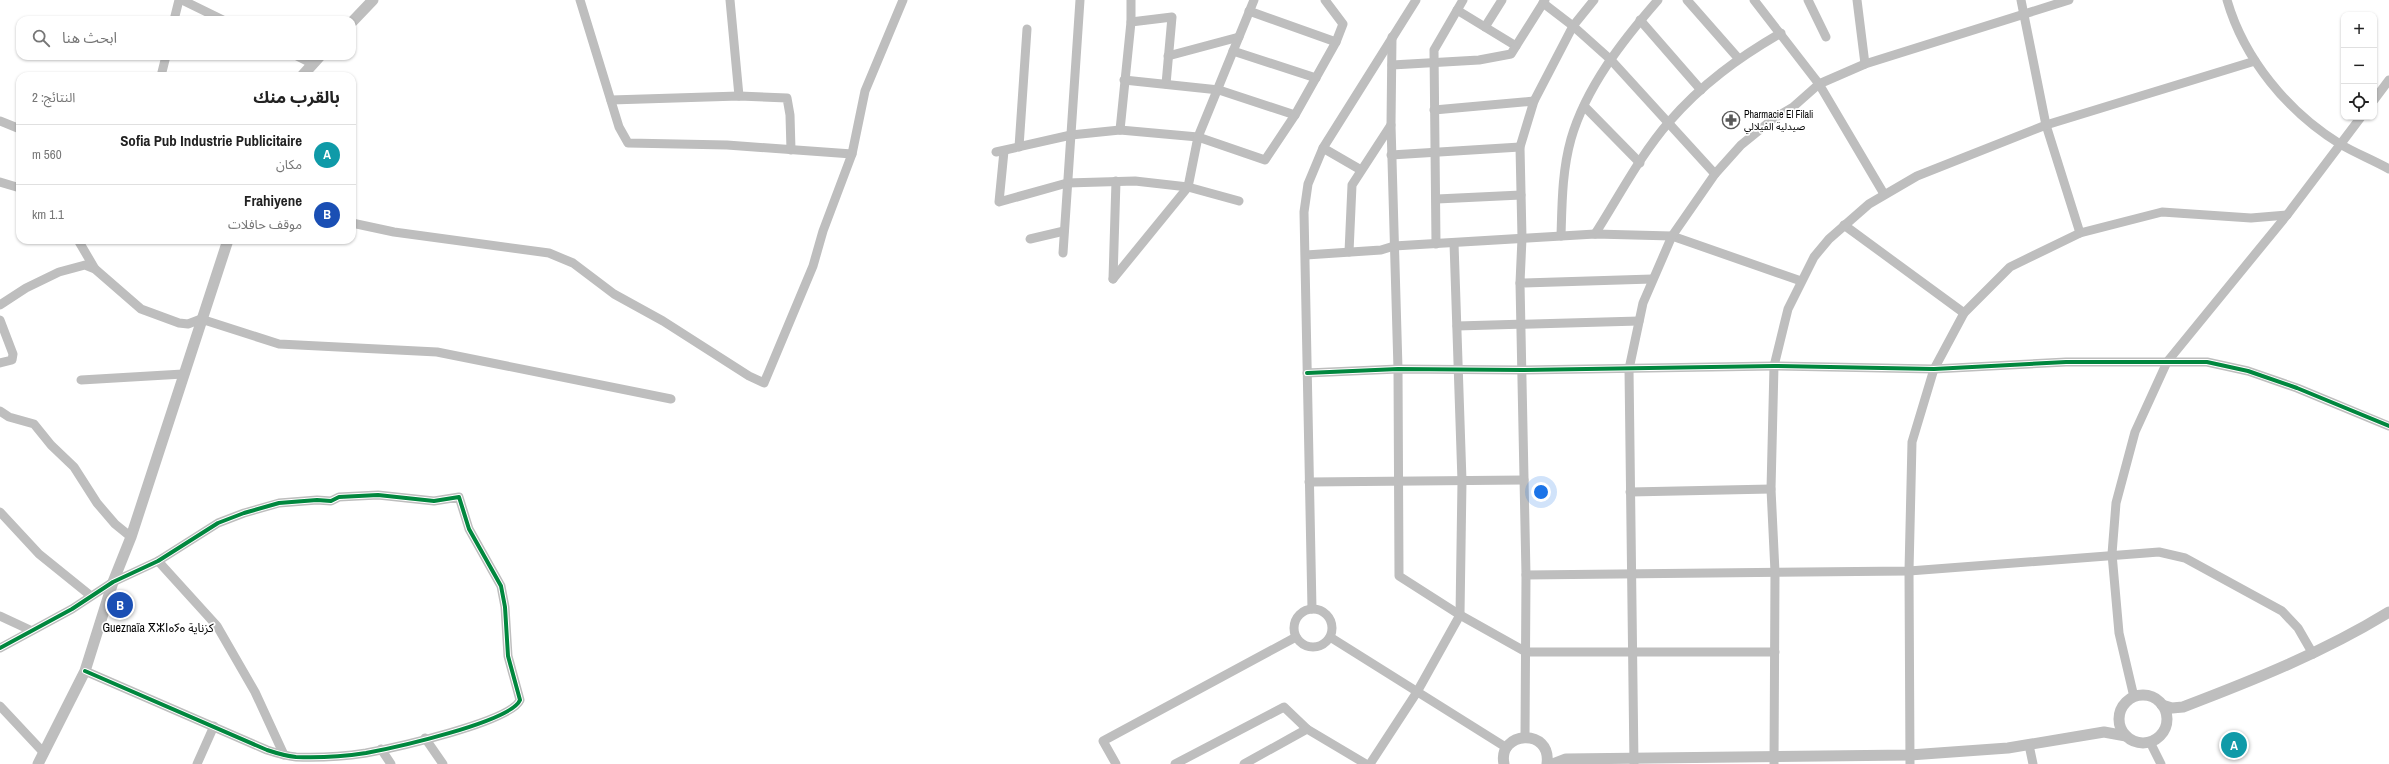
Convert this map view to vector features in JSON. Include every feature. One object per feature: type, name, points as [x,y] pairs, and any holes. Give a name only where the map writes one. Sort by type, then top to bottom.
[{"type":"street","points":[[175,16],[180,0],[214,16]]},
{"type":"street","points":[[356,18],[373,0]]},
{"type":"street","points":[[581,0],[619,127],[628,143],[727,145],[852,154]]},
{"type":"street","points":[[730,0],[739,96]]},
{"type":"street","points":[[356,224],[394,232],[549,253],[563,257],[614,294],[663,321],[744,373],[764,383],[813,266],[823,231],[852,154],[866,91],[903,0]]},
{"type":"street","points":[[1063,253],[1080,0]]},
{"type":"street","points":[[1120,130],[1131,22],[1131,0]]},
{"type":"street","points":[[1116,181],[1113,279],[1188,187],[1198,137],[1254,0]]},
{"type":"street","points":[[1239,201],[1188,187],[1135,181],[1116,181],[1067,183],[999,202],[1000,152],[1070,135],[1120,130],[1198,137],[1265,160],[1295,115],[1336,42],[1343,24],[1326,0]]},
{"type":"street","points":[[1312,609],[1305,205],[1308,184],[1323,148],[1416,0]]},
{"type":"street","points":[[1436,244],[1437,199],[1434,152],[1434,50],[1463,0]]},
{"type":"street","points":[[1486,27],[1502,0]]},
{"type":"street","points":[[1525,737],[1526,575],[1523,370],[1520,283],[1522,238],[1520,147],[1534,101],[1573,26],[1594,0]]},
{"type":"street","points":[[1561,236],[1563,181],[1571,139],[1584,106],[1611,60],[1640,20],[1658,0]]},
{"type":"street","points":[[1688,0],[1738,58]]},
{"type":"street","points":[[1754,0],[1819,84],[1884,194]]},
{"type":"street","points":[[1808,0],[1826,37]]},
{"type":"street","points":[[1856,0],[1865,64]]},
{"type":"street","points":[[2021,0],[2025,13],[2046,125],[2080,233]]},
{"type":"street","points":[[1634,761],[1630,574],[1629,369],[1643,303],[1652,279],[1672,236],[1715,174],[1741,145],[1773,119],[1793,107],[1819,84],[1865,64],[2069,0]]},
{"type":"street","points":[[2227,0],[2255,61],[2286,100],[2307,120],[2340,144],[2389,168]]},
{"type":"street","points":[[1392,65],[1479,60],[1511,54],[1544,2],[1611,60],[1715,174]]},
{"type":"street","points":[[1457,10],[1516,46]]},
{"type":"street","points":[[1249,11],[1336,42]]},
{"type":"street","points":[[1131,22],[1172,18],[1166,84]]},
{"type":"street","points":[[1640,20],[1701,90]]},
{"type":"street","points":[[1019,147],[1027,29]]},
{"type":"street","points":[[1595,234],[1640,163],[1668,123],[1701,90],[1738,58],[1781,33]]},
{"type":"street","points":[[1392,37],[1391,124],[1398,369],[1399,576],[1460,615],[1526,652],[1632,650],[1775,652]]},
{"type":"street","points":[[1168,56],[1239,38]]},
{"type":"street","points":[[1233,51],[1316,78]]},
{"type":"street","points":[[161,72],[165,60]]},
{"type":"street","points":[[306,72],[317,60]]},
{"type":"street","points":[[1774,760],[1775,652],[1771,489],[1774,366],[1788,309],[1801,280],[1814,257],[1829,239],[1869,204],[1917,176],[2046,125],[2255,61]]},
{"type":"street","points":[[1124,80],[1217,90],[1295,115]]},
{"type":"street","points":[[2377,96],[2389,80]]},
{"type":"street","points":[[611,100],[739,96],[787,98],[790,115],[792,150]]},
{"type":"street","points":[[1434,110],[1534,101]]},
{"type":"street","points":[[1584,106],[1640,163]]},
{"type":"street","points":[[2134,697],[2119,633],[2112,554],[2116,503],[2126,460],[2135,432],[2167,362],[2287,215],[2359,120]]},
{"type":"street","points":[[0,121],[16,127]]},
{"type":"street","points":[[1349,252],[1352,185],[1391,124]]},
{"type":"street","points":[[1392,155],[1520,147]]},
{"type":"street","points":[[1323,148],[1361,170]]},
{"type":"street","points":[[0,182],[16,187]]},
{"type":"street","points":[[1437,199],[1521,195]]},
{"type":"street","points":[[1910,759],[1909,571],[1912,442],[1934,369],[1964,313],[2010,267],[2080,233],[2162,212],[2251,218],[2287,215]]},
{"type":"street","points":[[1844,225],[1964,313]]},
{"type":"street","points":[[1030,238],[1064,231]]},
{"type":"street","points":[[1306,255],[1381,250],[1394,246],[1595,234],[1672,236],[1801,280]]},
{"type":"street","points":[[1370,764],[1417,692],[1460,615],[1462,481],[1460,370],[1454,243]]},
{"type":"street","points":[[80,244],[95,269]]},
{"type":"street","points":[[38,764],[85,671],[113,582],[131,537],[227,244]]},
{"type":"street","points":[[0,305],[26,288],[59,272],[85,265],[95,269],[142,309],[179,322],[188,324],[201,319],[279,344],[438,352],[671,399]]},
{"type":"street","points":[[1520,283],[1652,279]]},
{"type":"street","points":[[0,320],[13,354],[12,360],[0,363]]},
{"type":"street","points":[[1457,326],[1639,320]]},
{"type":"street","points":[[1307,372],[1398,369],[1523,370],[1774,366],[1934,369],[2066,362],[2207,362],[2248,371],[2297,388],[2389,426]]},
{"type":"street","points":[[82,380],[183,374]]},
{"type":"street","points":[[0,411],[9,417],[34,424],[51,445],[74,466],[101,508],[115,524],[131,537]]},
{"type":"street","points":[[1309,482],[1524,480]]},
{"type":"street","points":[[1630,492],[1771,489]]},
{"type":"street","points":[[0,648],[113,582],[158,561],[218,523],[280,502],[317,500],[331,501],[339,497],[378,495],[434,500],[459,497],[469,529],[501,586],[505,606],[508,656],[520,700],[513,709],[478,725],[366,753],[296,757],[267,750],[85,671]]},
{"type":"street","points":[[0,512],[39,554],[91,596]]},
{"type":"street","points":[[1526,575],[1909,571],[2112,554],[2159,552],[2185,558],[2282,611],[2298,628],[2313,654]]},
{"type":"street","points":[[158,561],[217,626],[255,692],[284,755]]},
{"type":"street","points":[[1312,609],[1325,613],[1329,618],[1332,631],[1330,637],[1321,645],[1310,647],[1304,645],[1296,637],[1294,624],[1300,613],[1312,609]]},
{"type":"street","points":[[2097,733],[2110,727],[2119,716],[2124,704],[2134,697],[2150,696],[2162,705],[2172,708],[2183,707],[2257,680],[2313,654],[2389,612]]},
{"type":"street","points":[[0,616],[30,630]]},
{"type":"street","points":[[1116,764],[1103,741],[1296,637]]},
{"type":"street","points":[[1330,637],[1507,748]]},
{"type":"street","points":[[1504,764],[1507,748],[1511,742],[1525,737],[1532,738],[1552,753],[1566,759],[1634,761],[1910,759],[2029,745],[2097,733],[2112,732],[2126,736],[2137,742],[2150,742],[2161,735],[2166,723],[2167,717],[2162,705]]},
{"type":"street","points":[[0,706],[44,753]]},
{"type":"street","points":[[1175,764],[1284,707],[1307,729],[1366,764]]},
{"type":"street","points":[[2166,723],[2183,707]]},
{"type":"street","points":[[2119,716],[2120,726],[2126,736]]},
{"type":"street","points":[[197,764],[214,726]]},
{"type":"street","points":[[1244,764],[1307,729]]},
{"type":"street","points":[[425,738],[443,764]]},
{"type":"street","points":[[2150,742],[2161,764]]},
{"type":"street","points":[[2029,745],[2033,764]]},
{"type":"street","points":[[1544,746],[1547,752],[1547,764]]},
{"type":"street","points":[[381,749],[391,764]]},
{"type":"street","points":[[1553,764],[1566,759]]},
{"type":"cycle path","points":[[1307,373],[1398,369],[1523,370],[1774,366],[1934,369],[2066,362],[2207,362],[2248,371],[2297,388],[2389,426]]},
{"type":"cycle path","points":[[0,648],[72,609],[113,582],[158,561],[218,523],[244,513],[279,503],[317,500],[331,501],[339,497],[378,495],[434,501],[459,497],[469,529],[501,586],[505,607],[508,656],[520,700],[512,708],[496,717],[450,733],[424,740],[366,753],[341,756],[296,757],[267,750],[85,671]]},
{"type":"place","name":"Pharmacie El Filali صيدلية الفيلالي","points":[[1731,120]]},
{"type":"place","name":"Frahiyene","points":[[120,605]]},
{"type":"place","name":"Sofia Pub Industrie Publicitaire","points":[[2234,745]]},
{"type":"district","name":"Gueznaïa ⴳⵣⵏⴰⵢⴰ كزناية","points":[[158,628]]}]
